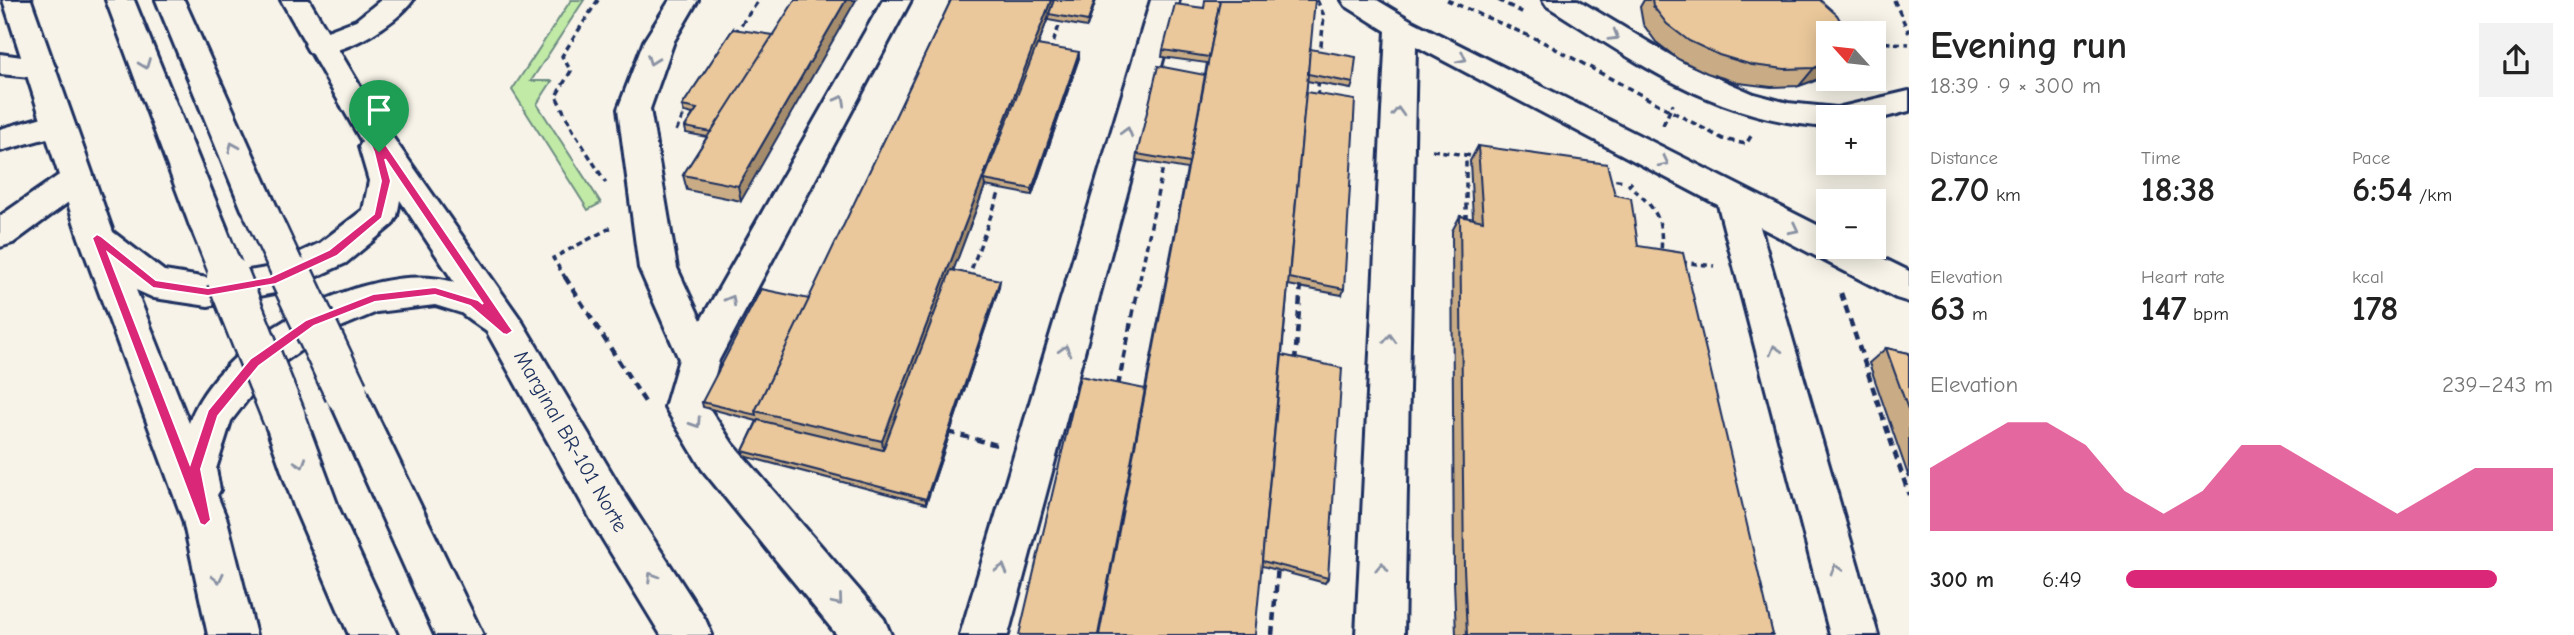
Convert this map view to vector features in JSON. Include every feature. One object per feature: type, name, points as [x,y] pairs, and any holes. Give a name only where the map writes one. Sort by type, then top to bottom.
[{"type":"main road","points":[[17,0],[97,238],[205,520]]},
{"type":"main road","points":[[120,0],[284,416],[317,509],[354,635]]},
{"type":"main road","points":[[170,0],[260,210],[459,635]]},
{"type":"main road","name":"Marginal BR-101 Norte","points":[[295,0],[366,123],[507,331],[610,511],[688,635]]},
{"type":"main road","points":[[320,45],[367,26],[398,0]]},
{"type":"main road","points":[[684,0],[659,41],[634,109],[658,268],[699,359]]},
{"type":"main road","points":[[867,635],[717,456],[686,407],[699,359],[897,0]]},
{"type":"main road","points":[[984,635],[1165,0]]},
{"type":"main road","points":[[1356,0],[1401,27],[1909,288]]},
{"type":"main road","points":[[1557,0],[1674,71],[1743,103],[1788,114],[1816,116]]},
{"type":"main road","points":[[1380,635],[1401,27]]},
{"type":"main road","points":[[0,64],[40,68]]},
{"type":"main road","points":[[1886,106],[1909,101]]},
{"type":"main road","points":[[97,238],[153,284],[208,292],[272,281],[333,253],[379,216],[386,181],[379,152],[366,123]]},
{"type":"main road","points":[[0,140],[57,124]]},
{"type":"main road","points":[[0,234],[77,180]]},
{"type":"main road","points":[[1734,198],[1854,635]]},
{"type":"main road","points":[[232,635],[194,469],[213,413],[254,362],[310,323],[373,298],[435,291],[474,303],[507,331]]},
{"type":"main road","points":[[381,470],[486,635]]},
{"type":"main road","points":[[317,509],[373,635]]},
{"type":"path","points":[[732,37],[753,5],[760,0]]},
{"type":"path","points":[[1316,106],[1324,16],[1317,0]]},
{"type":"path","points":[[1894,0],[1909,33]]},
{"type":"path","points":[[1045,64],[1064,13]]},
{"type":"path","points":[[1541,41],[1545,33]]},
{"type":"path","points":[[1886,43],[1909,44]]},
{"type":"path","points":[[671,142],[691,101]]},
{"type":"path","points":[[1661,260],[1662,229],[1657,209],[1629,185],[1670,111]]},
{"type":"path","points":[[1478,223],[1466,220],[1466,155],[1480,158]]},
{"type":"path","points":[[1115,399],[1165,158]]},
{"type":"path","points":[[1604,178],[1632,182]]},
{"type":"path","points":[[967,283],[1004,180]]},
{"type":"path","points":[[1674,261],[1753,270]]},
{"type":"path","points":[[1837,280],[1909,495]]},
{"type":"path","points":[[1295,363],[1301,281]]},
{"type":"path","points":[[1867,369],[1877,371]]},
{"type":"path","points":[[1272,635],[1279,553]]},
{"type":"green space","points":[[571,0],[584,0],[531,81],[552,81],[537,104],[601,203],[588,210],[512,90]]},
{"type":"building","points":[[795,0],[846,0],[738,186],[683,175]]},
{"type":"building","points":[[951,0],[1051,0],[882,441],[755,411]]},
{"type":"building","points":[[1054,0],[1095,0],[1088,21],[1049,14]]},
{"type":"building","points":[[1205,0],[1220,0],[1209,57],[1163,50],[1175,4],[1204,8]]},
{"type":"building","points":[[1220,0],[1315,0],[1255,635],[1099,635]]},
{"type":"building","points":[[1652,0],[1820,0],[1840,21],[1816,21],[1816,67],[1785,69],[1752,65],[1719,55],[1689,41],[1667,24],[1653,6]]},
{"type":"building","points":[[733,29],[773,35],[711,132],[685,127],[697,109],[682,106]]},
{"type":"building","points":[[1037,45],[1079,52],[1032,189],[984,180]]},
{"type":"building","points":[[1310,49],[1356,57],[1353,83],[1308,74]]},
{"type":"building","points":[[1158,66],[1205,75],[1189,163],[1137,154]]},
{"type":"building","points":[[1306,92],[1355,100],[1344,289],[1289,278]]},
{"type":"building","points":[[1478,146],[1607,164],[1615,195],[1631,198],[1638,246],[1683,253],[1773,635],[1467,635],[1460,216],[1483,221]]},
{"type":"building","points":[[951,270],[1000,280],[926,499],[743,451],[758,420],[883,450]]},
{"type":"building","points":[[761,289],[809,299],[755,411],[756,415],[702,402]]},
{"type":"building","points":[[1886,348],[1909,353],[1909,412]]},
{"type":"building","points":[[1282,355],[1342,368],[1328,578],[1262,561]]},
{"type":"building","points":[[1080,376],[1145,389],[1098,635],[1019,635]]},
{"type":"route","points":[[366,123],[507,331],[474,303],[435,291],[373,298],[310,323],[254,362],[213,413],[194,469],[205,520],[97,238],[153,284],[208,292],[272,281],[333,253],[379,216],[386,181],[379,152],[366,123]]}]
